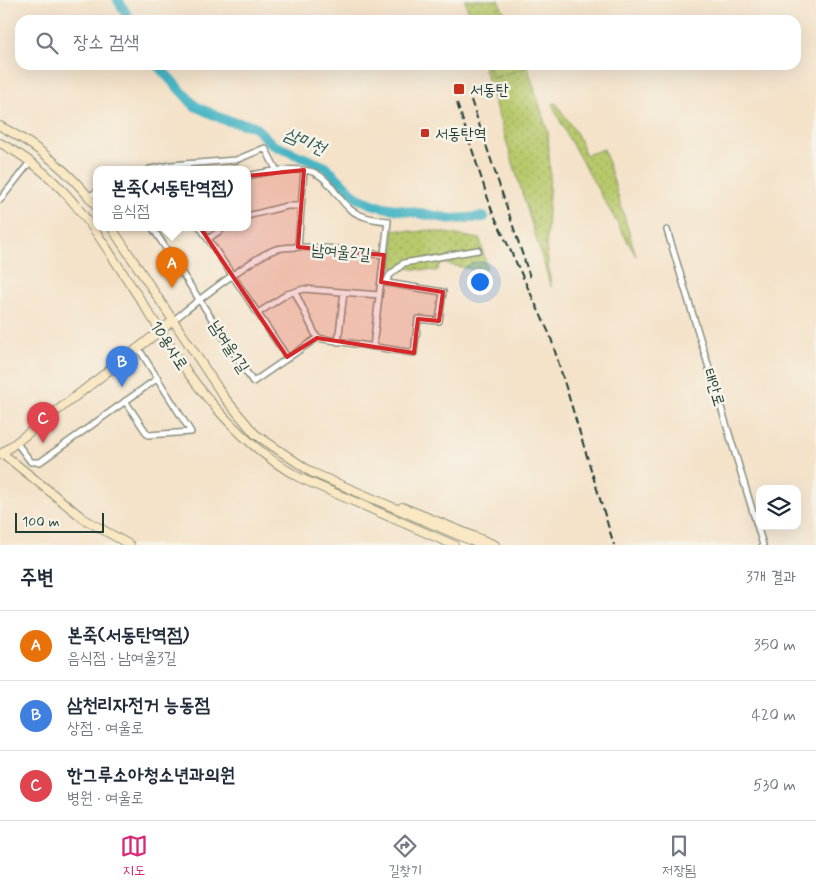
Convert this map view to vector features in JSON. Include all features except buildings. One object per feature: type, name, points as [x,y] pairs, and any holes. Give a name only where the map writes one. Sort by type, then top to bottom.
[{"type":"street","points":[[0,126],[25,140],[53,160],[93,202]]},
{"type":"street","name":"10용사로","points":[[0,143],[30,162],[58,184],[93,227]]},
{"type":"street","points":[[179,166],[236,160],[265,148],[277,171]]},
{"type":"street","points":[[0,200],[30,162]]},
{"type":"street","points":[[251,175],[277,171],[304,170],[324,179],[344,204],[359,216],[388,221],[383,282],[379,295],[372,347]]},
{"type":"street","name":"남여울2길","points":[[298,247],[304,170]]},
{"type":"street","points":[[89,196],[93,194]]},
{"type":"street","points":[[251,215],[272,209],[301,206]]},
{"type":"street","name":"태안로","points":[[667,230],[763,545]]},
{"type":"street","name":"10용사로","points":[[96,231],[202,392],[233,426],[265,456],[300,478],[454,545]]},
{"type":"street","name":"10용사로","points":[[113,231],[224,397],[255,434],[311,472],[481,545]]},
{"type":"street","points":[[157,231],[200,300]]},
{"type":"street","points":[[203,231],[287,357]]},
{"type":"street","points":[[208,239],[219,231]]},
{"type":"street","name":"남여울2길","points":[[174,320],[268,252],[298,247],[384,254]]},
{"type":"street","points":[[383,282],[404,263],[478,250]]},
{"type":"street","points":[[295,292],[317,338],[414,353],[418,319],[439,321],[443,292],[383,282]]},
{"type":"street","points":[[258,313],[287,294],[304,289],[379,295]]},
{"type":"street","points":[[338,342],[344,292]]},
{"type":"street","name":"남여울1길","points":[[200,300],[253,382],[317,338]]},
{"type":"street","points":[[130,545],[84,519],[1,453],[139,349],[174,320]]},
{"type":"street","points":[[126,401],[148,435],[191,432],[139,349]]},
{"type":"street","points":[[16,442],[31,462],[40,462],[158,378]]},
{"type":"street","points":[[378,500],[400,506],[495,545]]},
{"type":"street","name":"10용사로","points":[[374,509],[387,511],[469,545]]},
{"type":"highlighted area","points":[[304,170],[298,247],[384,255],[381,282],[443,292],[439,321],[418,319],[414,353],[317,338],[287,357],[187,208],[247,176]]},
{"type":"green space","points":[[465,0],[498,0],[506,15],[470,15]]},
{"type":"green space","points":[[485,70],[529,70],[548,133],[550,175],[546,247],[551,287]]},
{"type":"green space","points":[[490,70],[518,70],[492,78]]},
{"type":"green space","points":[[556,103],[577,134],[586,155],[604,149],[636,256],[568,137],[552,104]]},
{"type":"green space","points":[[393,229],[417,232],[427,230],[480,239],[487,268],[471,269],[441,263],[437,271],[391,267],[392,257],[389,255],[393,249]]},
{"type":"waterway","name":"삼미천","points":[[118,0],[127,15]]},
{"type":"waterway","name":"삼미천","points":[[162,70],[195,106],[225,120],[254,126],[273,145],[326,167],[357,198],[378,206],[452,219],[484,217]]},
{"type":"railway","points":[[471,100],[530,277]]},
{"type":"railway","points":[[457,103],[492,211],[550,335],[614,545]]},
{"type":"place","name":"서동탄","points":[[459,89]]},
{"type":"place","name":"서동탄역","points":[[425,133]]},
{"type":"place","name":"본죽(서동탄역점)","points":[[172,288]]},
{"type":"place","name":"삼천리자전거 능동점","points":[[122,387]]},
{"type":"place","name":"한그루소아청소년과의원","points":[[43,443]]}]
